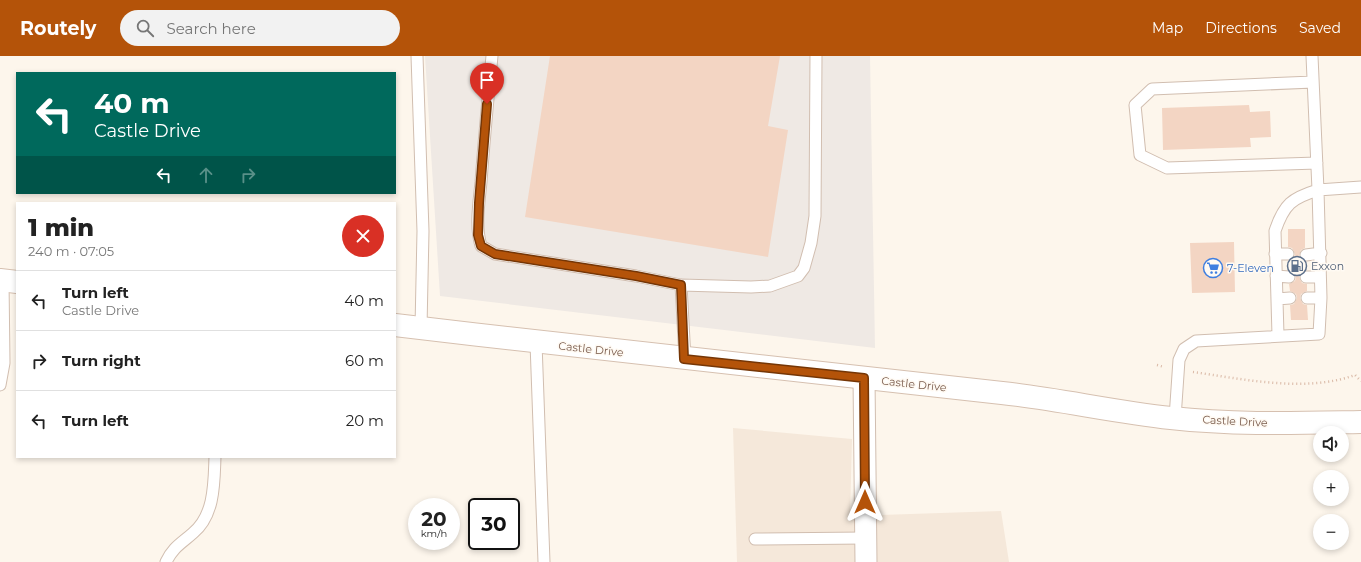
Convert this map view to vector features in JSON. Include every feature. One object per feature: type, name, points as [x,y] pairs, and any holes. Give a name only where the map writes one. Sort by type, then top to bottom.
[{"type":"street","name":"Castle Drive","points":[[396,325],[684,359],[1006,393],[1128,413],[1175,418],[1242,422],[1361,422]]},
{"type":"street","points":[[864,378],[866,562]]},
{"type":"lane","points":[[417,56],[424,231],[421,328]]},
{"type":"lane","points":[[492,56],[479,203],[478,235],[481,246],[495,254],[636,276],[681,285],[751,287],[770,286],[798,276],[804,268],[811,243],[815,216],[816,56]]},
{"type":"lane","points":[[1175,418],[1179,360],[1184,349],[1196,341],[1278,335],[1318,334],[1321,298],[1321,253],[1312,56]]},
{"type":"lane","points":[[1313,82],[1152,89],[1135,105],[1140,155],[1167,168],[1317,163]]},
{"type":"lane","points":[[1278,335],[1275,231],[1280,218],[1287,206],[1298,196],[1318,190],[1361,187]]},
{"type":"lane","points":[[1306,255],[1321,253]]},
{"type":"lane","points":[[1275,254],[1288,254]]},
{"type":"lane","points":[[1276,276],[1289,276]]},
{"type":"lane","points":[[1306,277],[1320,277]]},
{"type":"lane","points":[[0,385],[4,363],[7,280]]},
{"type":"lane","points":[[681,285],[684,359]]},
{"type":"lane","points":[[1277,299],[1290,298]]},
{"type":"lane","points":[[1307,298],[1321,298]]},
{"type":"lane","points":[[536,342],[544,562]]},
{"type":"lane","points":[[166,562],[179,543],[194,532],[207,515],[213,488],[215,458]]},
{"type":"lane","points":[[755,539],[865,538]]},
{"type":"path","points":[[1157,365],[1178,370],[1254,380],[1298,383],[1338,381],[1355,375],[1361,382]]},
{"type":"shaded area","points":[[425,56],[870,56],[875,348],[440,296]]},
{"type":"shaded area","points":[[733,428],[852,439],[850,516],[1001,511],[1009,562],[737,562]]},
{"type":"building","points":[[550,56],[780,56],[768,126],[788,130],[768,257],[525,217]]},
{"type":"building","points":[[1249,105],[1250,112],[1270,111],[1271,137],[1250,138],[1251,147],[1163,150],[1162,108]]},
{"type":"building","name":"Exxon","points":[[1288,229],[1305,229],[1305,248],[1301,250],[1299,256],[1301,260],[1306,262],[1306,270],[1300,273],[1299,277],[1302,283],[1307,284],[1307,291],[1301,294],[1300,298],[1303,304],[1307,305],[1308,320],[1291,320],[1290,305],[1294,304],[1297,298],[1296,294],[1290,291],[1289,284],[1295,281],[1296,277],[1293,271],[1289,270],[1289,261],[1294,258],[1295,254],[1292,248],[1288,247]]},
{"type":"building","name":"7-Eleven","points":[[1234,242],[1235,292],[1192,293],[1190,243]]},
{"type":"place","name":"Exxon","points":[[1297,266]]},
{"type":"place","name":"7-Eleven","points":[[1213,268]]},
{"type":"route","points":[[487,104],[479,203],[478,235],[481,246],[495,254],[636,276],[681,285],[684,359],[864,378],[865,502]]}]
